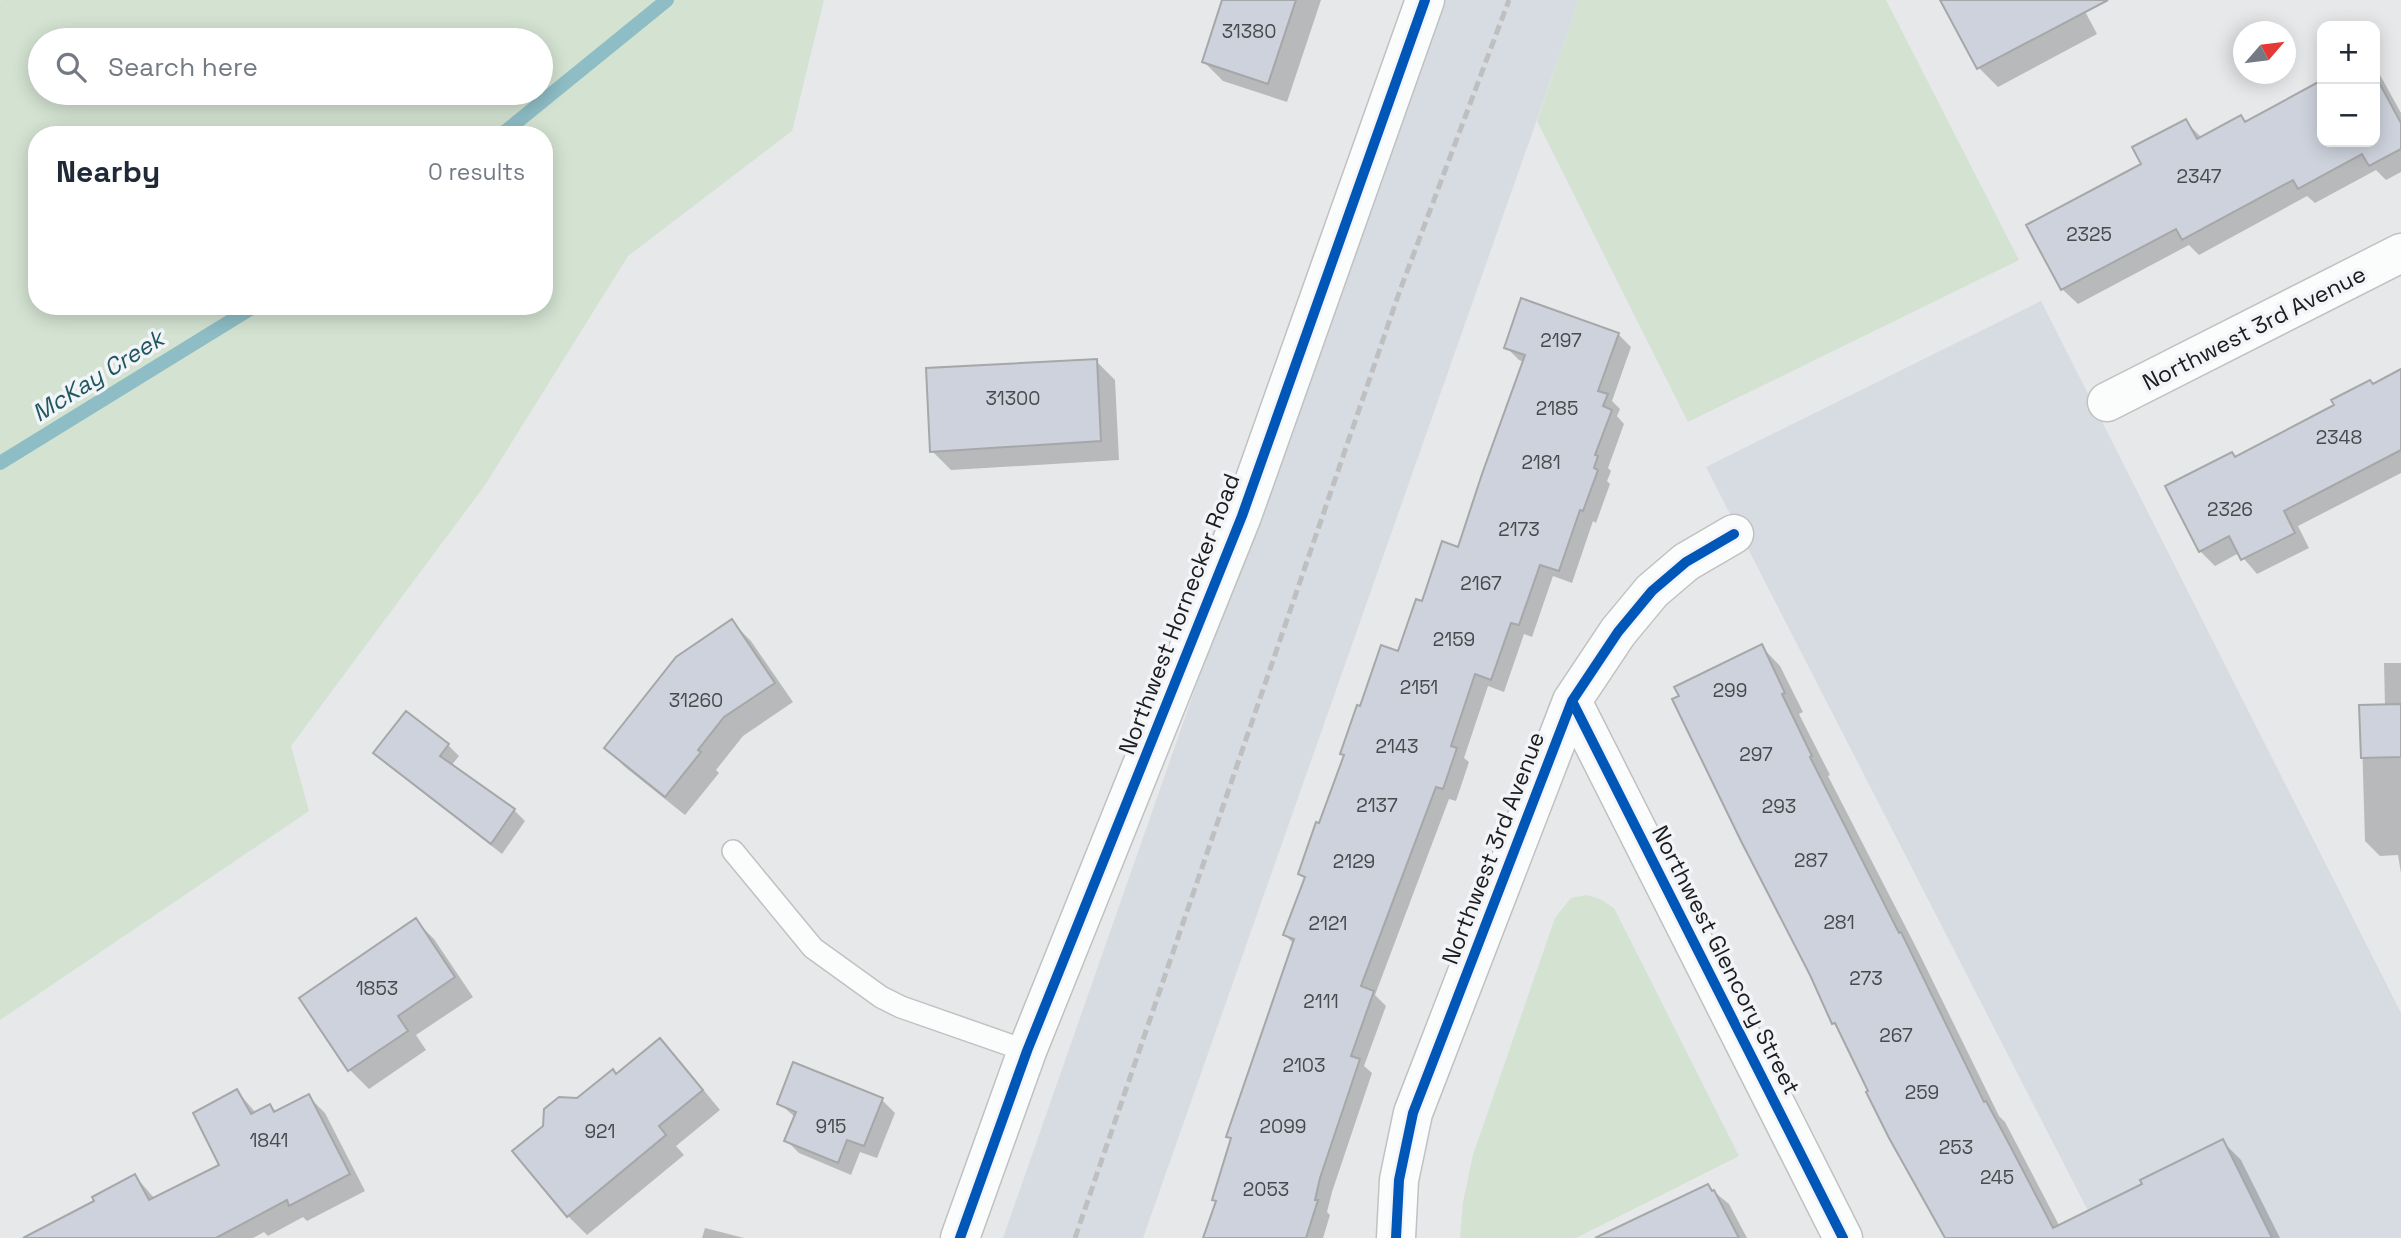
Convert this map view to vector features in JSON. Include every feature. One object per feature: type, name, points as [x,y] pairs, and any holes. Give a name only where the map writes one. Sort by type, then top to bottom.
[{"type":"street","name":"Northwest Hornecker Road","points":[[960,1238],[1027,1051],[1242,516],[1425,0]]},
{"type":"street","name":"Northwest 3rd Avenue","points":[[2107,402],[2401,253]]},
{"type":"street","name":"Northwest 3rd Avenue","points":[[1396,1238],[1399,1180],[1413,1113],[1572,701],[1618,632],[1652,591],[1686,562],[1734,534]]},
{"type":"street","name":"Northwest Glencory Street","points":[[1572,701],[1843,1238]]},
{"type":"lane","points":[[733,851],[813,948],[881,997],[901,1007],[1027,1051]]},
{"type":"shaded area","points":[[1436,0],[1579,0],[1143,1238],[1003,1238]]},
{"type":"shaded area","points":[[2041,301],[2401,1013],[2401,1238],[2102,1238],[1706,467]]},
{"type":"green space","points":[[824,0],[792,131],[628,256],[485,485],[291,746],[309,811],[0,1020],[0,1]]},
{"type":"green space","points":[[1579,0],[1886,0],[2019,260],[1688,422],[1537,121]]},
{"type":"green space","points":[[1586,895],[1600,899],[1614,908],[1739,1156],[1576,1238],[1460,1238],[1463,1202],[1473,1155],[1555,918],[1571,898]]},
{"type":"building","points":[[1222,0],[1296,0],[1268,84],[1202,62]]},
{"type":"building","points":[[1940,0],[2108,0],[1977,69]]},
{"type":"building","points":[[2317,83],[2317,147],[2380,147],[2380,84],[2401,123],[2401,149],[2369,166],[2362,154],[2298,189],[2293,180],[2182,240],[2176,229],[2061,290],[2026,225],[2141,164],[2132,147],[2186,119],[2197,139],[2241,115],[2245,122]]},
{"type":"building","points":[[1521,298],[1619,333],[1598,391],[1608,394],[1603,406],[1612,410],[1595,455],[1598,456],[1594,468],[1598,470],[1583,511],[1580,510],[1559,571],[1540,565],[1519,625],[1511,623],[1491,680],[1475,674],[1451,746],[1457,748],[1443,789],[1436,787],[1361,986],[1374,991],[1351,1056],[1360,1059],[1320,1178],[1315,1200],[1318,1200],[1306,1238],[1203,1238],[1216,1201],[1212,1200],[1231,1138],[1226,1137],[1294,939],[1283,935],[1305,877],[1298,874],[1344,755],[1340,754],[1381,645],[1398,651],[1416,599],[1422,601],[1442,541],[1458,547],[1525,355],[1504,348]]},
{"type":"building","points":[[1097,359],[1101,441],[930,452],[926,368]]},
{"type":"building","points":[[2401,369],[2401,450],[2284,511],[2295,533],[2241,560],[2229,536],[2199,552],[2165,486],[2232,452],[2235,457],[2334,405],[2331,400],[2370,380],[2373,384]]},
{"type":"building","points":[[732,619],[775,683],[724,717],[698,750],[701,752],[665,797],[604,748],[676,657]]},
{"type":"building","points":[[1762,644],[1785,693],[1782,694],[1812,756],[1810,757],[1899,933],[1901,932],[1984,1102],[1986,1101],[2053,1228],[2142,1184],[2140,1180],[2223,1139],[2272,1238],[1945,1238],[1889,1138],[1835,1023],[1832,1024],[1672,699],[1679,696],[1674,687]]},
{"type":"building","points":[[2401,704],[2401,757],[2361,758],[2359,705]]},
{"type":"building","points":[[406,711],[449,744],[440,756],[515,809],[491,844],[373,753]]},
{"type":"building","points":[[416,918],[455,977],[398,1016],[408,1031],[348,1071],[299,998]]},
{"type":"building","points":[[660,1038],[703,1090],[659,1126],[666,1135],[567,1217],[512,1151],[543,1126],[544,1109],[559,1097],[577,1098],[613,1069],[616,1074]]},
{"type":"building","points":[[793,1062],[883,1098],[864,1146],[847,1140],[838,1163],[784,1141],[796,1112],[777,1104]]},
{"type":"building","points":[[237,1089],[251,1114],[270,1104],[274,1112],[309,1094],[350,1174],[289,1206],[287,1200],[216,1238],[23,1238],[94,1201],[92,1197],[135,1174],[149,1200],[219,1165],[193,1113]]},
{"type":"building","points":[[1708,1184],[1712,1191],[1714,1190],[1739,1238],[1595,1238]]},
{"type":"waterway","name":"McKay Creek","points":[[553,93],[667,0]]},
{"type":"waterway","name":"McKay Creek","points":[[512,126],[538,105]]},
{"type":"waterway","name":"McKay Creek","points":[[0,463],[240,315]]},
{"type":"railway","points":[[1075,1238],[1399,293],[1509,0]]},
{"type":"cycle path","points":[[960,1238],[1027,1051],[1242,516],[1425,0]]},
{"type":"cycle path","points":[[1396,1238],[1399,1180],[1413,1113],[1572,701],[1618,632],[1652,591],[1686,562],[1734,534]]},
{"type":"cycle path","points":[[1572,701],[1843,1238]]}]
